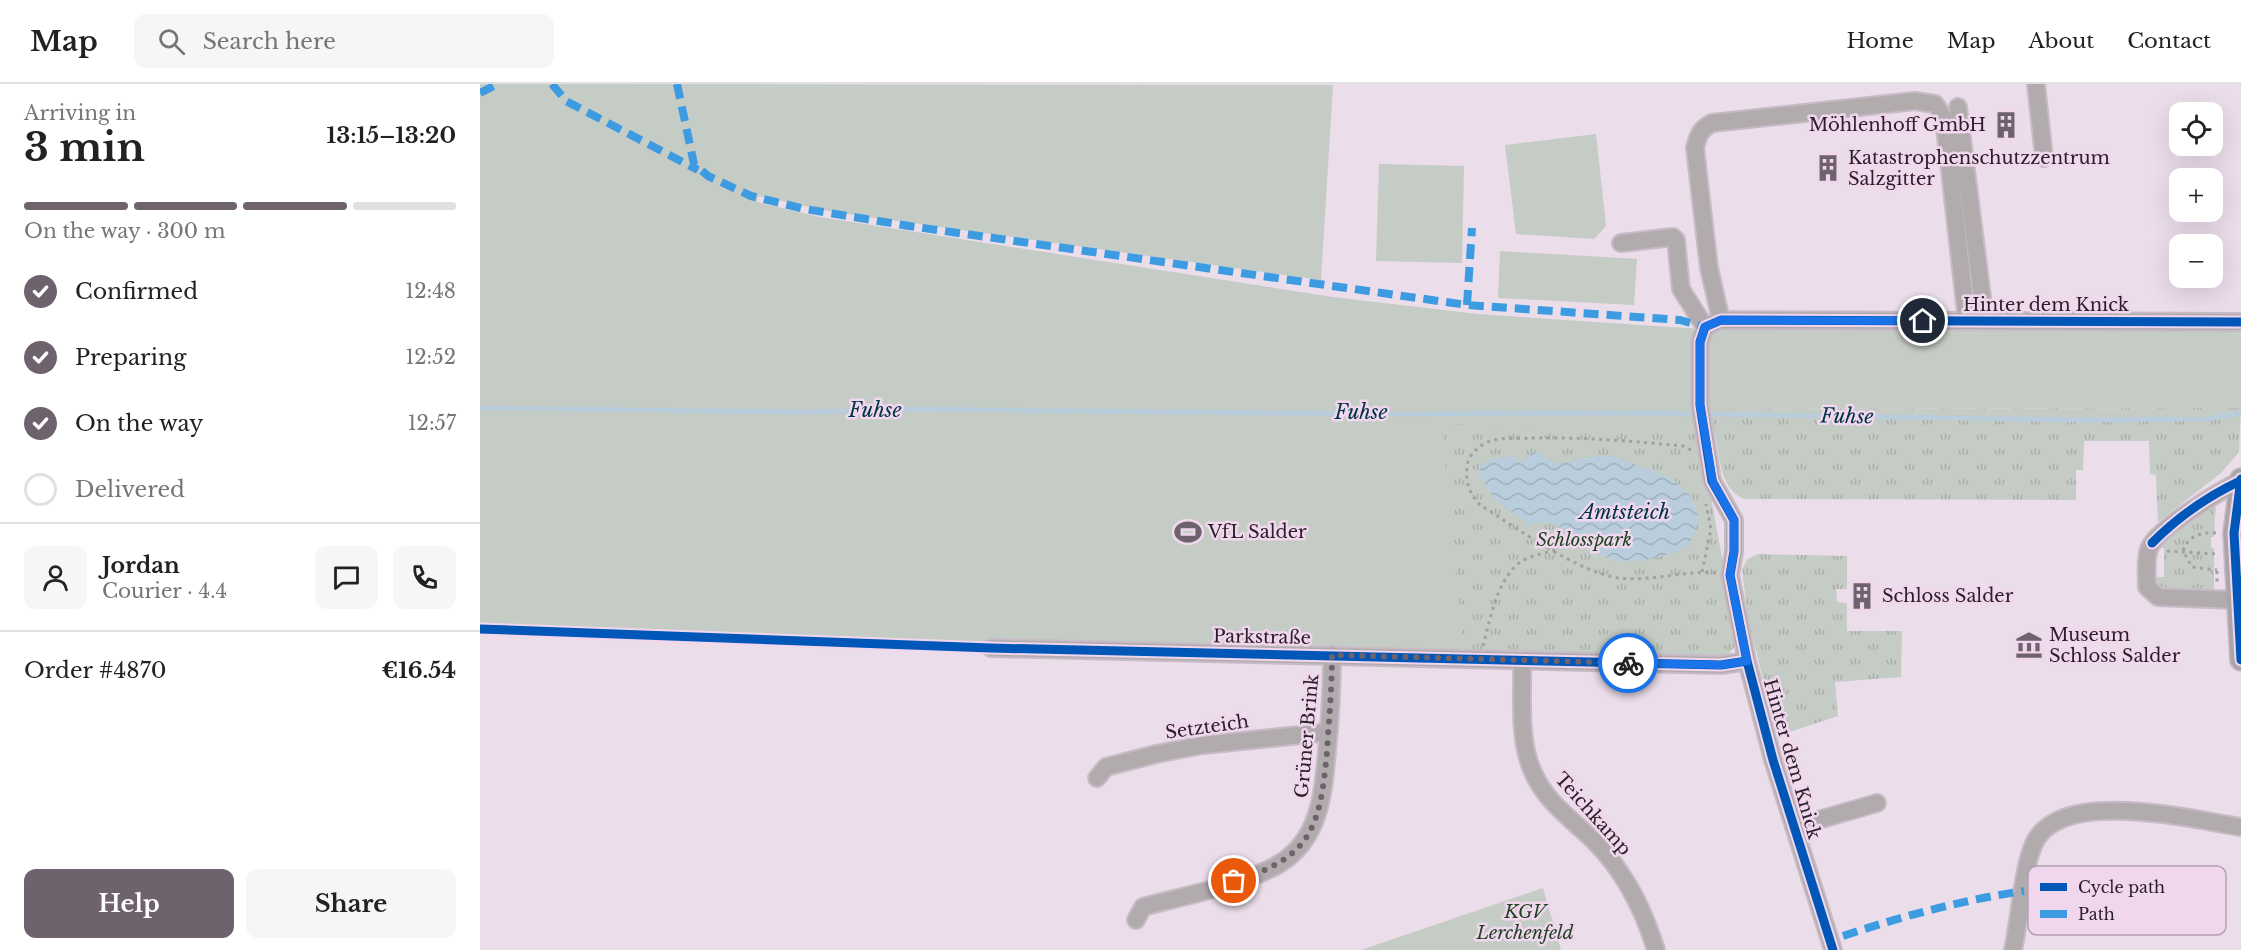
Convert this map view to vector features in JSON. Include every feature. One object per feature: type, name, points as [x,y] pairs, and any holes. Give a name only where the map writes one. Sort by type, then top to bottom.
[{"type":"main road","points":[[2241,480],[2234,534],[2241,660]]},
{"type":"street","points":[[2036,84],[2044,158]]},
{"type":"street","points":[[1721,320],[1709,268],[1695,148],[1703,128],[1712,123],[1916,101],[1935,104],[1944,118],[1967,321]]},
{"type":"street","points":[[1958,107],[1985,321]]},
{"type":"street","points":[[1621,243],[1673,237],[1676,240],[1681,289],[1705,327]]},
{"type":"street","name":"Hinter dem Knick","points":[[1833,950],[1794,827],[1747,661],[1730,575],[1734,551],[1734,520],[1713,482],[1700,405],[1700,342],[1705,327],[1721,320],[2241,322]]},
{"type":"street","points":[[2236,600],[2154,595],[2147,587],[2148,556],[2152,543],[2188,513],[2241,480]]},
{"type":"street","name":"Parkstraße","points":[[991,648],[1721,665],[1747,661]]},
{"type":"street","name":"Grüner Brink","points":[[1136,920],[1143,907],[1262,873],[1295,853],[1315,823],[1321,806],[1329,732],[1332,655]]},
{"type":"street","name":"Teichkamp","points":[[1522,661],[1524,735],[1532,770],[1549,799],[1595,842],[1620,873],[1639,905],[1656,950]]},
{"type":"street","name":"Setzteich","points":[[1097,778],[1106,767],[1156,754],[1203,746],[1329,732]]},
{"type":"street","points":[[1794,827],[1877,802]]},
{"type":"street","points":[[2029,866],[2033,845],[2043,830],[2077,814],[2121,809],[2241,827]]},
{"type":"street","points":[[2013,950],[2028,871]]},
{"type":"path","points":[[1696,458],[1692,451],[1683,446],[1611,439],[1508,439],[1490,441],[1477,448],[1467,460],[1466,475],[1471,495],[1480,505],[1577,562],[1619,578],[1702,572],[1730,575]]},
{"type":"path","points":[[1702,572],[1711,529],[1705,497]]},
{"type":"path","points":[[2183,551],[2192,537],[2203,532],[2217,533]]},
{"type":"path","points":[[2152,543],[2156,550],[2217,554]]},
{"type":"path","points":[[1480,660],[1492,612],[1509,573],[1521,561],[1555,550]]},
{"type":"path","points":[[2183,551],[2192,567],[2217,570]]},
{"type":"green space","points":[[480,84],[1333,85],[1321,280],[833,212],[758,196],[757,202],[820,217],[1333,297],[1477,314],[1701,329],[1698,426],[1464,651],[990,643],[480,626]]},
{"type":"green space","points":[[1596,134],[1606,226],[1594,239],[1516,234],[1505,145]]},
{"type":"green space","points":[[1379,164],[1464,166],[1462,263],[1376,261]]},
{"type":"green space","points":[[1500,251],[1637,259],[1634,305],[1498,298]]},
{"type":"green space","points":[[1715,328],[2237,331],[2241,333],[2241,408],[1706,409],[1707,338]]},
{"type":"green space","points":[[2241,408],[2239,452],[2221,473],[2158,522],[2156,475],[2150,474],[2149,441],[2084,441],[2083,470],[2076,470],[2076,500],[1744,499],[1736,494],[1725,480],[1715,433],[1709,428],[1706,409]]},
{"type":"green space","name":"Schlosspark","points":[[1441,424],[1698,426],[1737,640],[1732,649],[1726,655],[1719,657],[1464,651]]},
{"type":"green space","points":[[2216,496],[2214,537],[2211,537],[2211,547],[2214,548],[2214,596],[2163,592],[2156,584],[2155,577],[2164,577],[2164,548],[2157,548]]},
{"type":"green space","points":[[1758,554],[1847,556],[1847,589],[1836,589],[1837,602],[1847,603],[1847,631],[1902,631],[1901,677],[1835,682],[1838,716],[1777,736],[1748,618],[1742,569],[1748,559]]},
{"type":"green space","name":"KGV Lerchenfeld","points":[[1543,888],[1561,950],[1361,950]]},
{"type":"water","name":"Amtsteich","points":[[1535,451],[1557,464],[1600,455],[1615,457],[1673,479],[1690,496],[1698,515],[1697,526],[1689,545],[1649,559],[1617,560],[1599,553],[1557,526],[1535,523],[1525,528],[1526,520],[1497,501],[1479,472],[1482,464],[1491,459],[1514,456],[1520,463]]},
{"type":"waterway","name":"Fuhse","points":[[480,408],[808,412],[916,409],[1353,414],[1638,413],[2086,420],[2208,419],[2241,413]]},
{"type":"marked path","points":[[480,93],[498,84]]},
{"type":"marked path","points":[[552,84],[566,101],[698,170]]},
{"type":"marked path","points":[[677,84],[694,164],[708,176],[751,196],[805,209],[909,226],[1467,305],[1680,320],[1705,327]]},
{"type":"marked path","points":[[1467,305],[1472,228]]},
{"type":"marked path","points":[[1843,936],[1933,909],[2024,891]]},
{"type":"cycle path","points":[[1833,950],[1773,760],[1747,661],[1730,575],[1734,551],[1734,520],[1712,481],[1700,405],[1700,342],[1705,327],[1721,320],[2241,322]]},
{"type":"cycle path","points":[[2241,479],[2234,533],[2241,660]]},
{"type":"cycle path","points":[[2152,543],[2193,508],[2240,481]]},
{"type":"cycle path","points":[[480,629],[991,648],[1721,665],[1747,661]]},
{"type":"way so far","points":[[1234,881],[1262,873],[1295,853],[1315,823],[1325,786],[1332,701],[1332,655],[1628,663]]},
{"type":"place","name":"Möhlenhoff GmbH","points":[[2006,125]]},
{"type":"place","name":"Katastrophenschutzzentrum Salzgitter","points":[[1828,168]]},
{"type":"place","name":"VfL Salder","points":[[1188,532]]},
{"type":"place","name":"Schloss Salder","points":[[1862,596]]},
{"type":"place","name":"Museum Schloss Salder","points":[[2029,645]]},
{"type":"route","points":[[1628,663],[1721,665],[1747,661],[1730,575],[1734,551],[1734,520],[1713,482],[1700,405],[1700,342],[1705,327],[1721,320],[1923,321]]}]
